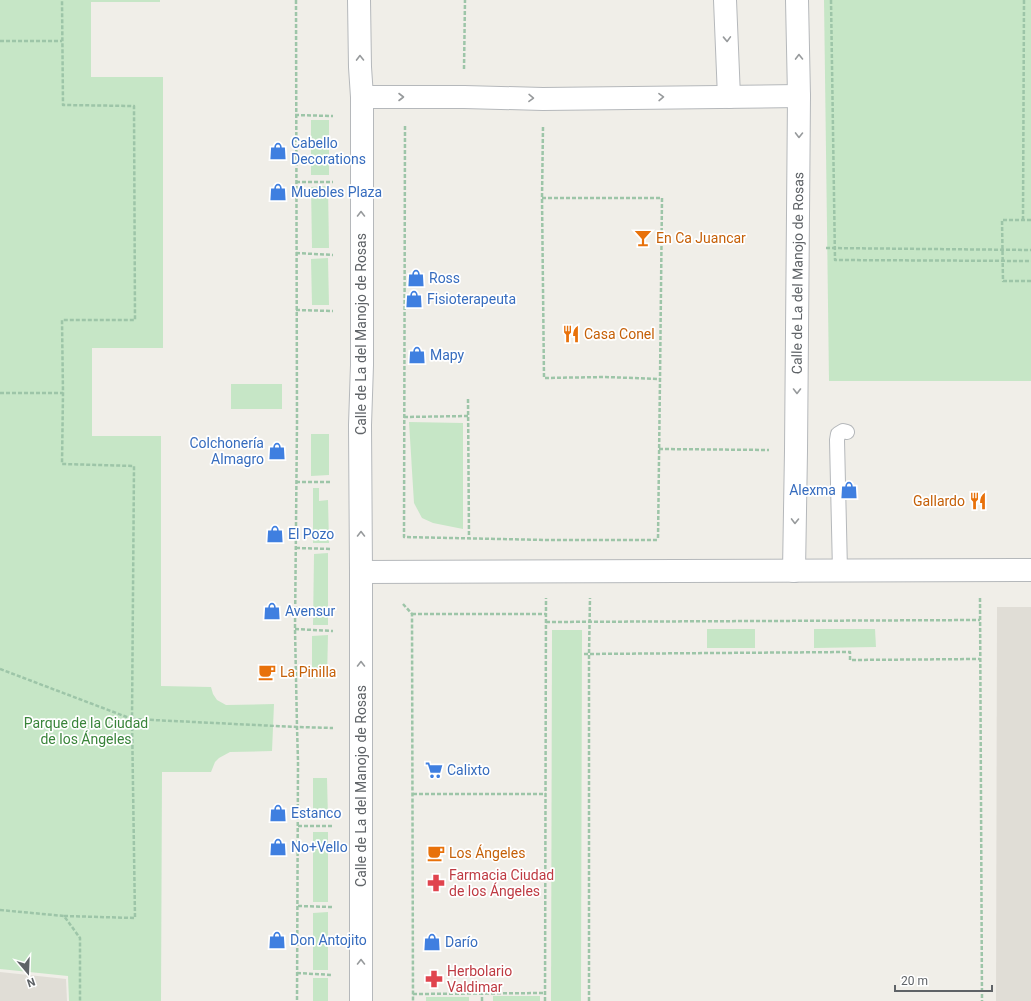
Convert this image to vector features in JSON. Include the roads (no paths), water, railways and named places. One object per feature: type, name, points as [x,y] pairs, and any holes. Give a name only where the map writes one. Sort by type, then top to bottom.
[{"type":"street","name":"Calle de La del Manojo de Rosas","points":[[359,0],[362,97],[362,365],[360,425],[362,572],[361,1001]]},
{"type":"street","points":[[725,0],[729,97]]},
{"type":"street","name":"Calle de La del Manojo de Rosas","points":[[794,571],[799,96],[797,0]]},
{"type":"street","points":[[362,97],[543,99],[799,96]]},
{"type":"street","points":[[362,572],[1031,570]]},
{"type":"lane","points":[[840,571],[837,440],[838,434],[847,432]]},
{"type":"place","name":"Cabello Decorations","points":[[278,151]]},
{"type":"place","name":"Muebles Plaza","points":[[278,192]]},
{"type":"place","name":"En Ca Juancar","points":[[643,238]]},
{"type":"place","name":"Ross","points":[[416,278]]},
{"type":"place","name":"Fisioterapeuta","points":[[414,299]]},
{"type":"place","name":"Casa Conel","points":[[571,334]]},
{"type":"place","name":"Mapy","points":[[417,355]]},
{"type":"place","name":"Colchonería Almagro","points":[[277,451]]},
{"type":"place","name":"Alexma","points":[[849,490]]},
{"type":"place","name":"Gallardo","points":[[978,501]]},
{"type":"place","name":"El Pozo","points":[[275,534]]},
{"type":"place","name":"Avensur","points":[[272,611]]},
{"type":"place","name":"La Pinilla","points":[[267,672]]},
{"type":"place","name":"Calixto","points":[[434,770]]},
{"type":"place","name":"Estanco","points":[[278,813]]},
{"type":"place","name":"No+Vello","points":[[278,847]]},
{"type":"place","name":"Los Ángeles","points":[[436,853]]},
{"type":"place","name":"Farmacia Ciudad de los Ángeles","points":[[436,883]]},
{"type":"place","name":"Don Antojito","points":[[277,940]]},
{"type":"place","name":"Darío","points":[[432,942]]},
{"type":"place","name":"Herbolario Valdimar","points":[[434,979]]},
{"type":"park label","name":"Parque de la Ciudad de los Ángeles","points":[[86,732]]}]
